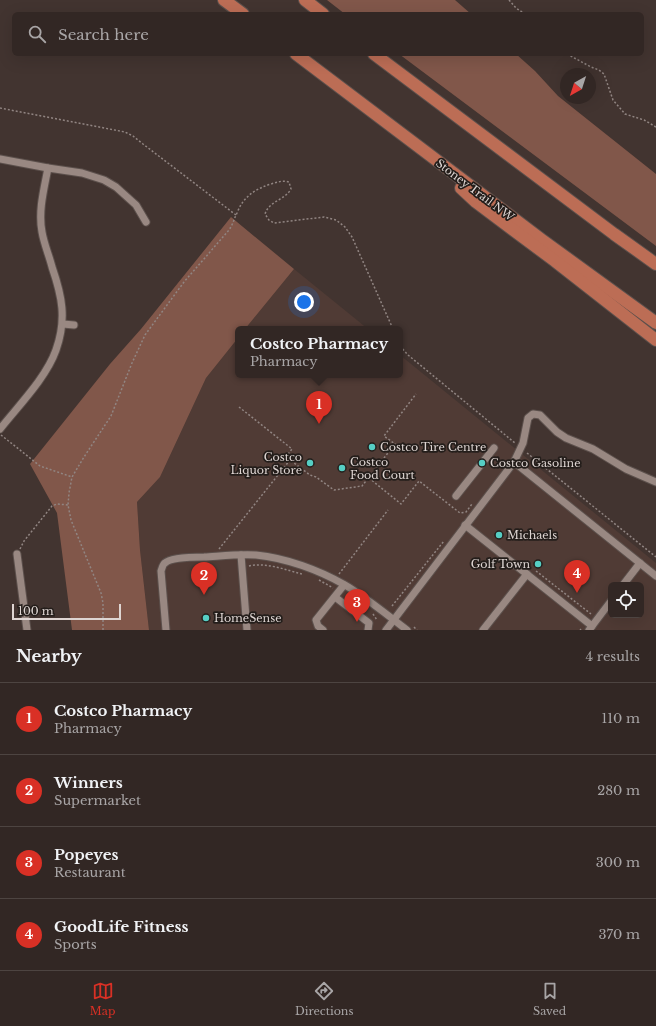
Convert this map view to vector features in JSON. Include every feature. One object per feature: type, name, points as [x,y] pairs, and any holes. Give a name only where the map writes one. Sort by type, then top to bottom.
[{"type":"highway","points":[[224,0],[240,12]]},
{"type":"highway","points":[[305,0],[320,12]]},
{"type":"highway","name":"Stoney Trail NW","points":[[299,56],[542,240],[656,322]]},
{"type":"highway","points":[[377,56],[656,264]]},
{"type":"highway","points":[[412,142],[476,202],[555,261],[656,340]]},
{"type":"highway","points":[[596,220],[613,225],[656,256]]},
{"type":"street","points":[[0,160],[82,173],[104,180],[116,187],[136,206],[146,222]]},
{"type":"street","points":[[0,429],[39,381],[48,367],[56,350],[63,324],[63,311],[59,288],[45,248],[40,215],[48,168]]},
{"type":"street","points":[[63,324],[74,325]]},
{"type":"street","points":[[386,630],[514,462],[523,443],[528,418],[533,414],[540,415],[557,432],[566,438],[593,449],[626,469],[656,482]]},
{"type":"street","points":[[456,496],[494,448]]},
{"type":"street","points":[[514,462],[656,576]]},
{"type":"street","points":[[465,526],[527,574],[590,628],[608,605]]},
{"type":"street","points":[[17,554],[27,630]]},
{"type":"street","points":[[241,555],[247,630]]},
{"type":"street","points":[[166,630],[160,571],[165,562],[193,557],[255,555],[279,559],[300,566],[344,585],[407,630]]},
{"type":"street","points":[[625,582],[640,563]]},
{"type":"street","points":[[483,630],[527,574]]},
{"type":"street","points":[[323,630],[318,626],[316,620],[344,585]]},
{"type":"street","points":[[337,594],[369,623],[368,630]]},
{"type":"path","points":[[509,0],[522,12]]},
{"type":"path","points":[[571,56],[604,74],[613,100],[625,114],[644,120],[656,127]]},
{"type":"path","points":[[0,108],[125,132],[144,144],[236,215]]},
{"type":"path","points":[[103,630],[103,603],[101,593],[71,520],[68,505],[72,477],[111,416],[145,335],[184,282],[229,230],[234,223],[236,215],[244,199],[261,187],[278,182],[289,182],[291,186],[290,192],[268,207],[266,217],[269,220],[274,223],[282,223],[306,218],[324,217],[336,220],[345,227],[352,237],[392,326]]},
{"type":"path","points":[[239,407],[292,449],[286,457],[310,475],[316,477],[334,490],[362,486],[369,478],[395,444],[384,436],[416,394]]},
{"type":"path","points":[[0,434],[40,466],[72,477]]},
{"type":"path","points":[[218,552],[290,460]]},
{"type":"path","points":[[369,478],[401,504],[419,482]]},
{"type":"path","points":[[17,554],[24,541],[52,506],[56,504],[68,505]]},
{"type":"path","points":[[336,577],[388,510]]},
{"type":"path","points":[[392,606],[444,541]]},
{"type":"path","points":[[249,566],[255,564],[270,566],[309,575]]},
{"type":"path","points":[[315,579],[337,594]]},
{"type":"path","points":[[369,610],[374,614],[377,620]]},
{"type":"shaded area","points":[[327,0],[455,0],[469,12],[342,12]]},
{"type":"shaded area","points":[[402,56],[518,56],[535,71],[560,98],[560,104],[568,104],[656,174],[656,246]]},
{"type":"shaded area","points":[[231,217],[294,269],[247,326],[235,326],[235,342],[206,378],[160,477],[137,502],[140,550],[149,630],[72,630],[57,513],[30,464],[110,364],[141,329]]},
{"type":"shaded area","points":[[294,269],[364,326],[247,326]]},
{"type":"shaded area","points":[[235,342],[235,378],[403,378],[403,357],[656,563],[656,630],[149,630],[140,550],[137,502],[160,477],[206,378]]},
{"type":"place","name":"Costco Pharmacy","points":[[319,424]]},
{"type":"place","name":"Costco Tire Centre","points":[[372,447]]},
{"type":"place","name":"Costco Liquor Store","points":[[310,463]]},
{"type":"place","name":"Costco Gasoline","points":[[482,463]]},
{"type":"place","name":"Costco Food Court","points":[[342,468]]},
{"type":"place","name":"Michaels","points":[[499,535]]},
{"type":"place","name":"Golf Town","points":[[538,564]]},
{"type":"place","name":"GoodLife Fitness","points":[[577,593]]},
{"type":"place","name":"Winners","points":[[204,595]]},
{"type":"place","name":"HomeSense","points":[[206,618]]},
{"type":"place","name":"Popeyes","points":[[357,622]]}]
